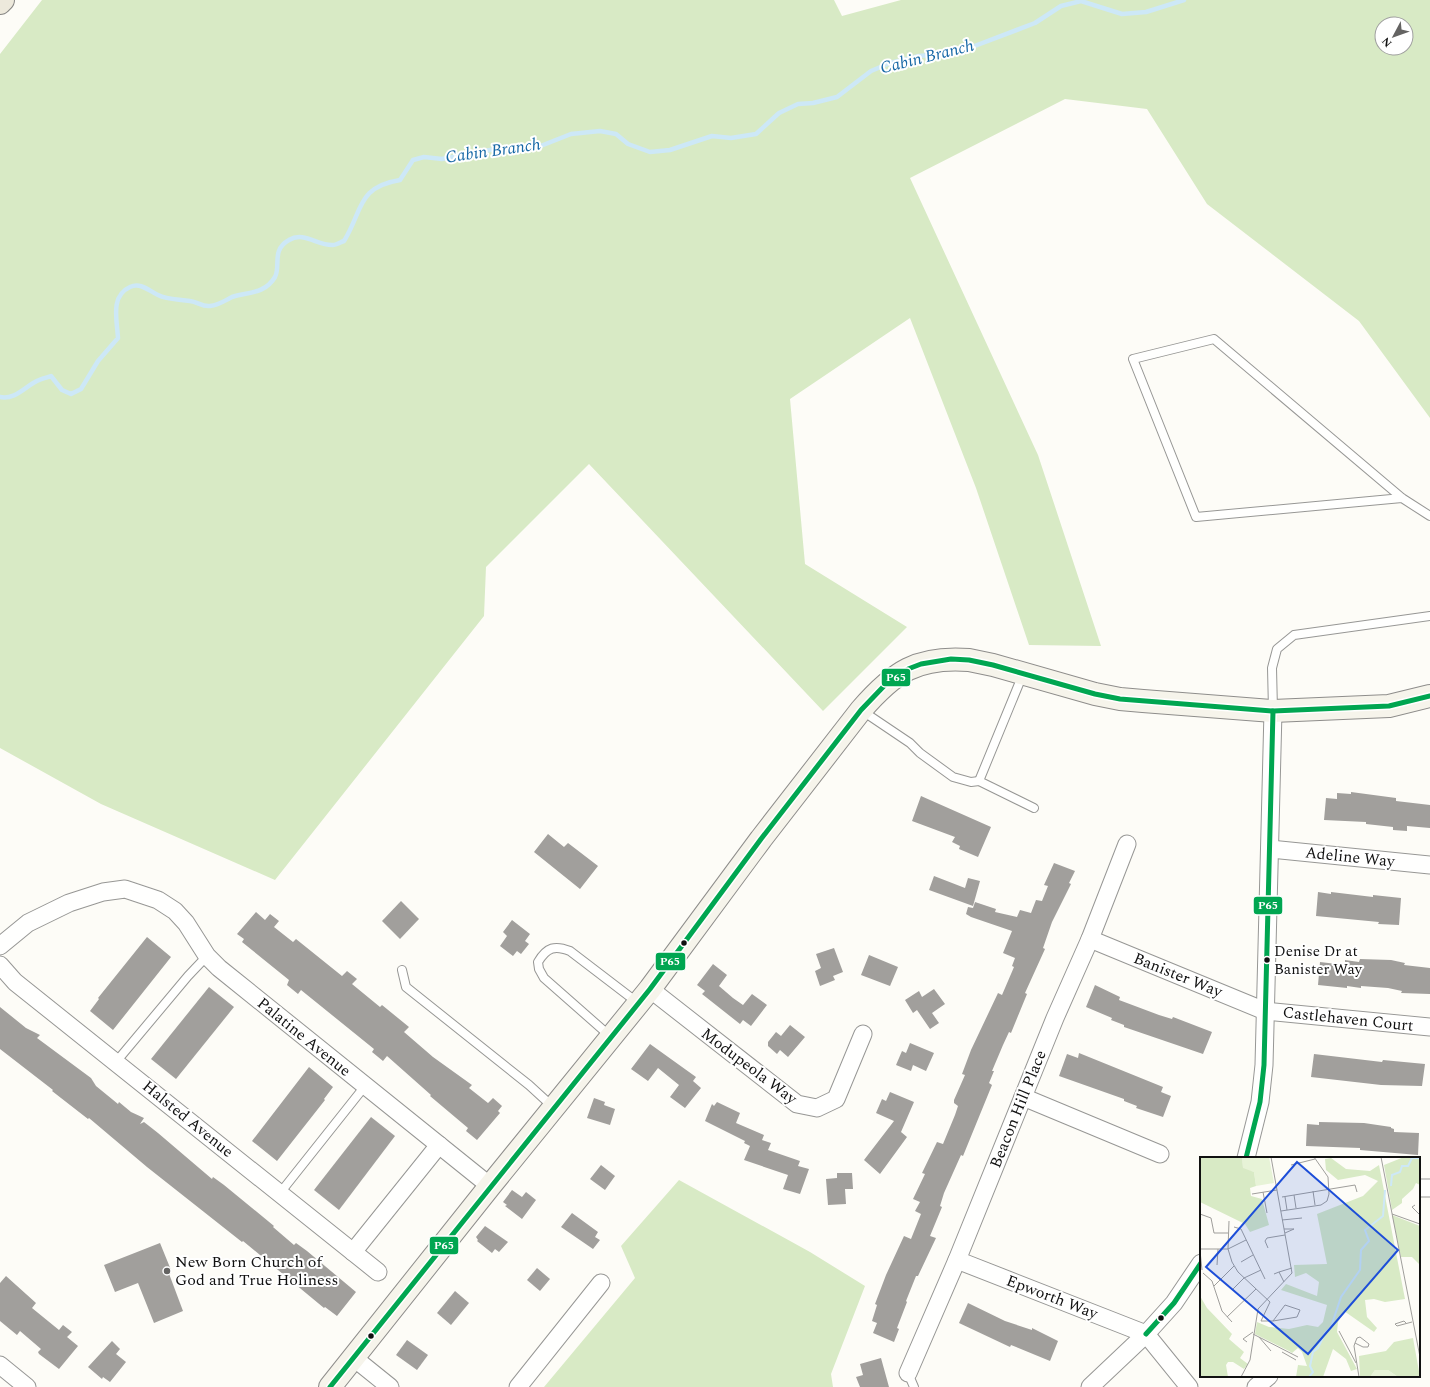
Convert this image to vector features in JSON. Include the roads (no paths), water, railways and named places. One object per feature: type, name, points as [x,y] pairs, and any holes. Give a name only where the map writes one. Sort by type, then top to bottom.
[{"type":"main road","points":[[0,4],[3,0]]},
{"type":"street","points":[[330,1387],[644,996],[761,839],[862,710],[878,691],[896,675],[920,663],[953,659],[969,660],[1120,699],[1273,710],[1390,706],[1430,696]]},
{"type":"street","points":[[1246,1157],[1260,1102],[1265,1011],[1273,710]]},
{"type":"street","name":"Beacon Hill Place","points":[[911,1380],[1023,1097],[1090,939],[1127,844]]},
{"type":"street","name":"Adeline Way","points":[[1270,849],[1430,865]]},
{"type":"street","name":"Palatine Avenue","points":[[0,946],[28,923],[69,903],[103,892],[125,889],[158,900],[175,911],[186,923],[207,956],[365,1086],[490,1186]]},
{"type":"street","name":"Banister Way","points":[[1090,939],[1265,1011]]},
{"type":"street","name":"Halsted Avenue","points":[[0,964],[15,982],[378,1272]]},
{"type":"street","name":"Modupeola Way","points":[[644,996],[797,1104],[804,1106],[817,1108],[836,1099],[863,1034]]},
{"type":"street","name":"Castlehaven Court","points":[[1265,1011],[1430,1027]]},
{"type":"street","points":[[1023,1097],[1160,1154]]},
{"type":"street","points":[[353,1252],[440,1145]]},
{"type":"street","name":"Epworth Way","points":[[958,1260],[1146,1334]]},
{"type":"street","points":[[1090,1387],[1146,1334],[1174,1304],[1200,1265]]},
{"type":"street","points":[[518,1387],[601,1283]]},
{"type":"street","points":[[1146,1334],[1189,1387]]},
{"type":"street","points":[[354,1358],[390,1387]]},
{"type":"street","points":[[0,1365],[27,1387]]},
{"type":"street","points":[[1256,1387],[1268,1377]]},
{"type":"lane","points":[[1402,498],[1196,517],[1134,359],[1214,339],[1402,498],[1430,516]]},
{"type":"lane","points":[[1273,710],[1272,668],[1277,649],[1294,636],[1430,616]]},
{"type":"lane","points":[[979,781],[1023,674]]},
{"type":"lane","points":[[862,710],[910,743],[920,753],[953,777],[971,782],[979,781],[1034,808]]},
{"type":"lane","points":[[611,1037],[544,978],[539,969],[538,962],[542,955],[555,947],[560,947],[570,951],[644,996]]},
{"type":"lane","points":[[116,1062],[188,976],[207,956]]},
{"type":"lane","points":[[402,970],[406,987],[525,1082],[554,1108]]},
{"type":"lane","points":[[280,1193],[365,1086]]},
{"type":"waterway","name":"Cabin Branch","points":[[0,397],[10,397],[19,393],[31,384],[51,376],[62,390],[71,394],[81,389],[98,361],[118,338],[116,316],[117,302],[124,291],[130,287],[141,286],[162,297],[207,306],[216,305],[232,297],[256,292],[266,287],[271,283],[277,273],[278,253],[283,244],[289,240],[300,237],[327,245],[334,245],[344,241],[368,194],[386,183],[400,180],[413,160],[424,157],[442,159],[506,147],[522,151],[533,149],[571,134],[600,131],[616,134],[628,144],[650,152],[670,150],[712,136],[731,138],[756,134],[779,113],[798,104],[813,103],[837,97],[871,71],[890,63],[919,56],[943,54],[972,47],[1035,23],[1061,6],[1081,1],[1122,14],[1146,12],[1184,0]]},
{"type":"place","name":"Denise Dr at Banister Way","points":[[1267,960]]},
{"type":"place","name":"New Born Church of God and True Holiness","points":[[167,1271]]}]
